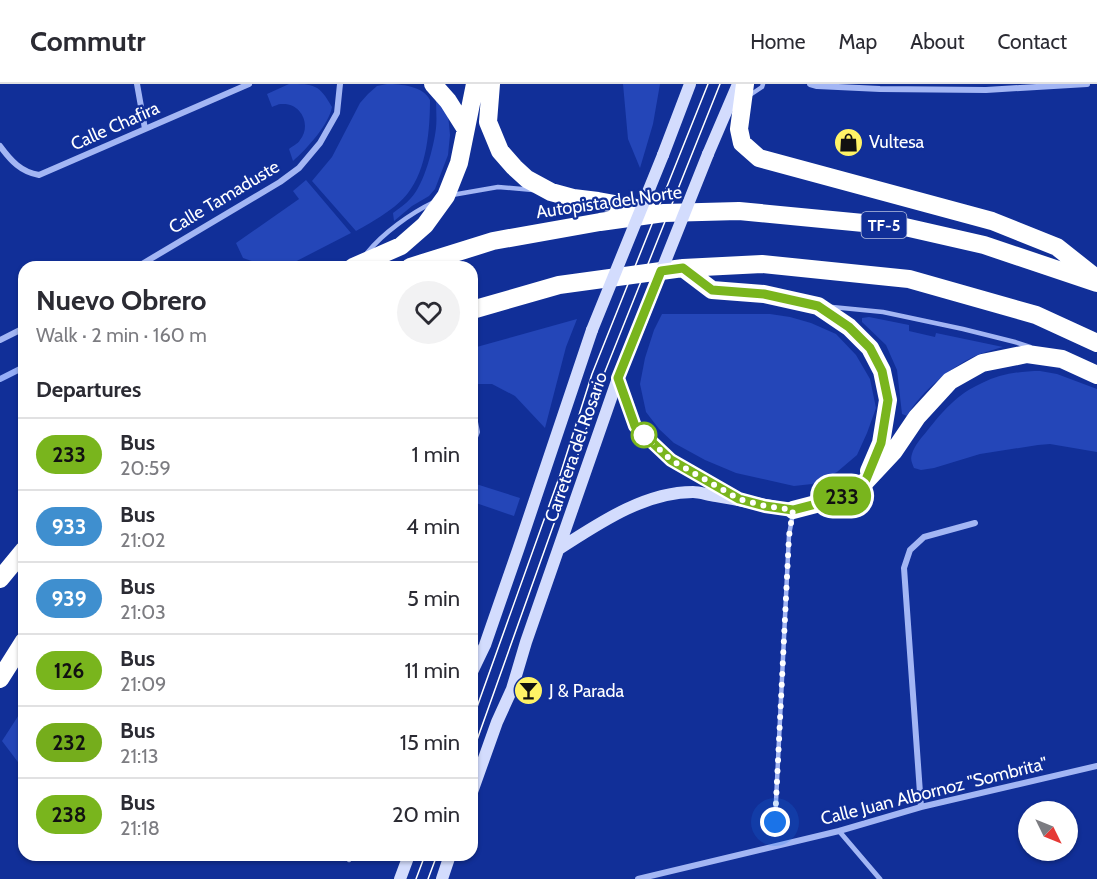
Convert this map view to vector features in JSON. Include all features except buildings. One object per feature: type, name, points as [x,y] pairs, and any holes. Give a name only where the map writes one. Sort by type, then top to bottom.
[{"type":"highway","points":[[434,84],[448,100],[465,128]]},
{"type":"highway","points":[[366,261],[401,246],[425,225],[446,196],[459,163],[475,84]]},
{"type":"highway","points":[[491,84],[488,122],[500,151],[527,179],[551,192],[573,198],[664,213]]},
{"type":"highway","points":[[738,94],[739,129],[742,143],[759,158],[992,221],[1057,247],[1097,281]]},
{"type":"highway","name":"Autopista del Norte","points":[[429,261],[493,241],[617,219],[664,213],[740,211],[905,227],[984,245],[1097,281]]},
{"type":"highway","points":[[478,307],[559,285],[683,268],[762,264],[909,279],[1036,315],[1097,343]]},
{"type":"highway","points":[[683,268],[712,290],[764,294],[818,306],[849,327],[870,348],[882,371],[888,400],[881,443],[865,482]]},
{"type":"highway","points":[[793,510],[839,498],[865,482],[894,451],[916,417],[950,381],[982,363],[1027,354],[1062,358],[1097,375]]},
{"type":"highway","points":[[0,579],[18,557]]},
{"type":"highway","points":[[0,679],[18,650]]},
{"type":"main road","name":"Carretera del Rosario","points":[[478,660],[521,541],[592,330],[690,84]]},
{"type":"main road","name":"Carretera del Rosario","points":[[478,775],[512,688],[618,378],[708,154],[738,94]]},
{"type":"main road","points":[[618,378],[635,426],[671,460],[739,499]]},
{"type":"main road","points":[[559,549],[601,522],[657,496],[693,492],[793,510]]},
{"type":"main road","points":[[400,879],[407,861]]},
{"type":"main road","points":[[442,879],[448,861]]},
{"type":"street","points":[[137,84],[145,129]]},
{"type":"street","name":"Calle Chafira","points":[[0,146],[22,170],[39,175],[249,84]]},
{"type":"street","name":"Calle Tamaduste","points":[[147,261],[280,182],[299,168],[320,143],[337,113],[339,84]]},
{"type":"street","points":[[810,84],[880,89],[1087,84]]},
{"type":"street","points":[[0,340],[18,331]]},
{"type":"street","points":[[921,807],[904,568],[909,550],[924,537],[975,523]]},
{"type":"street","name":"Calle Juan Albornoz \"Sombrita\"","points":[[638,879],[659,876],[839,831],[921,807],[1097,766]]},
{"type":"street","points":[[839,831],[880,879]]},
{"type":"lane","points":[[738,94],[762,87],[763,84]]},
{"type":"lane","points":[[446,196],[498,187],[551,192]]},
{"type":"lane","points":[[818,306],[883,312],[963,329],[1015,342],[1062,358]]},
{"type":"lane","points":[[775,822],[789,536],[793,510]]},
{"type":"shaded area","points":[[289,84],[315,87],[332,107],[322,128],[293,161],[289,149],[298,143],[305,128],[305,121],[299,111],[288,104],[272,107],[267,94]]},
{"type":"shaded area","points":[[623,84],[660,84],[653,124],[640,168],[628,139]]},
{"type":"shaded area","points":[[405,85],[427,95],[430,100],[426,148],[419,172],[403,199],[377,219],[356,231],[312,181],[332,157],[360,103],[377,86]]},
{"type":"shaded area","points":[[436,100],[448,114],[450,135],[448,155],[435,189],[429,196],[394,221],[393,213],[416,192],[428,165],[436,128]]},
{"type":"shaded area","points":[[306,180],[351,233],[297,261],[252,261],[243,258],[236,243],[299,199],[293,191]]},
{"type":"shaded area","points":[[662,314],[770,314],[811,323],[836,334],[856,355],[870,379],[876,408],[857,455],[837,472],[812,484],[794,486],[736,473],[705,460],[674,443],[646,412],[640,384],[645,358]]},
{"type":"shaded area","points":[[869,317],[909,325],[909,331],[935,337],[936,333],[1003,347],[983,353],[949,371],[929,388],[907,416],[902,414],[897,370],[886,345],[862,322],[862,318]]},
{"type":"shaded area","points":[[577,319],[566,347],[545,428],[515,396],[492,384],[478,384],[478,347]]},
{"type":"shaded area","points":[[1040,371],[1057,374],[1097,389],[1097,452],[1050,444],[1038,445],[980,454],[934,468],[921,470],[914,468],[911,458],[916,445],[958,398],[973,387],[996,377],[1018,372]]},
{"type":"shaded area","points":[[478,485],[520,498],[514,516],[478,504]]},
{"type":"shaded area","points":[[18,716],[18,762],[2,741]]},
{"type":"waterway","points":[[0,379],[18,370]]},
{"type":"tram line","points":[[478,704],[560,475],[592,374],[708,84]]},
{"type":"tram line","points":[[478,737],[572,473],[604,374],[720,84]]},
{"type":"tram line","points":[[416,879],[423,861]]},
{"type":"tram line","points":[[428,879],[435,861]]},
{"type":"bus line","name":"233","points":[[683,268],[712,290],[764,294],[818,306],[849,327],[870,348],[882,371],[888,400],[881,443],[865,482],[839,498],[793,510],[765,506],[739,499],[671,460],[635,426],[618,378],[661,271],[683,268]]},
{"type":"place","name":"Vultesa","points":[[848,142]]},
{"type":"place","name":"J & Parada","points":[[528,691]]},
{"type":"route","points":[[644,435],[671,460],[739,499],[793,510],[789,536],[775,822]]}]
